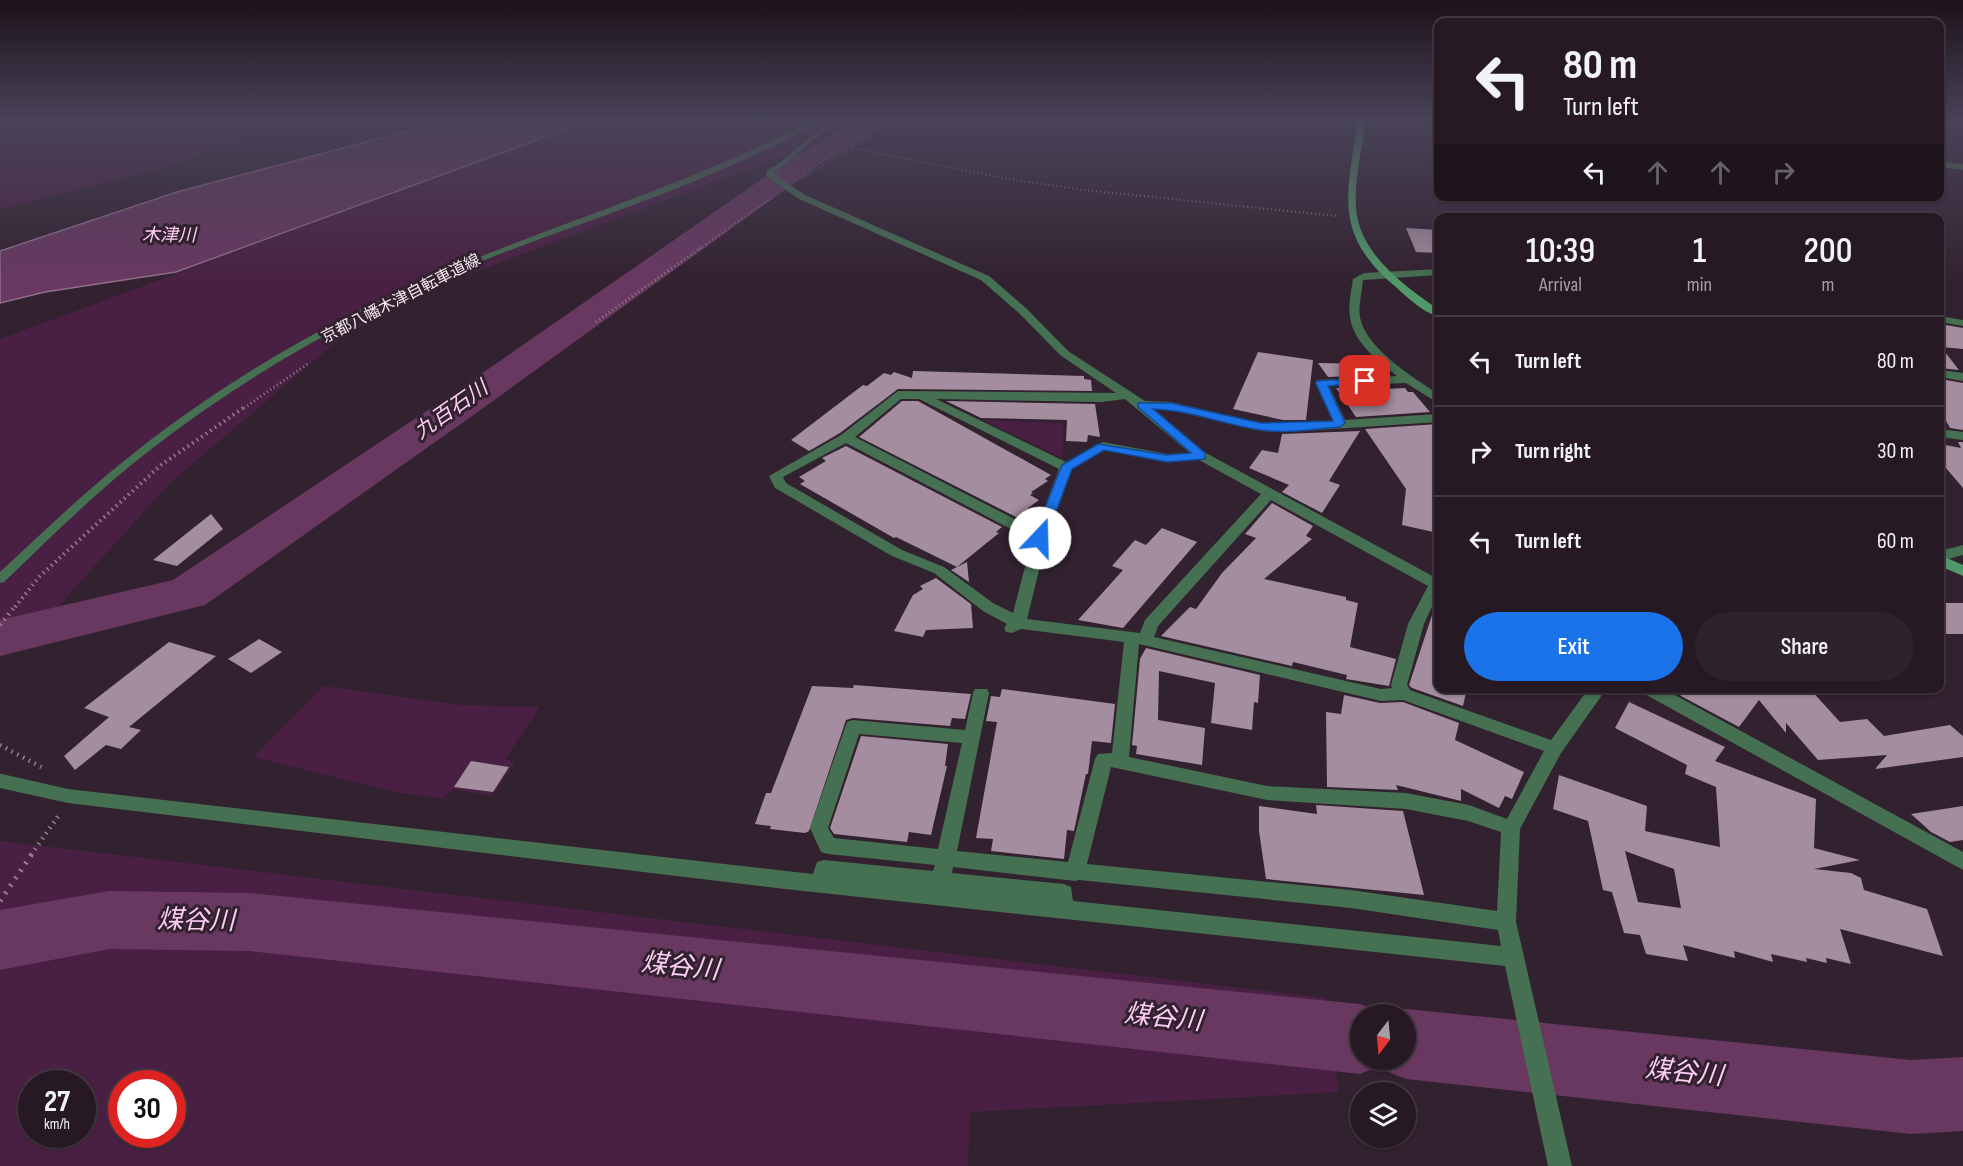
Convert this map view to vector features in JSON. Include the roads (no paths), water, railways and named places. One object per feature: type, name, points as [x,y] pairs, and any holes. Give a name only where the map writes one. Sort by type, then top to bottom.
[{"type":"street","points":[[775,175],[787,187],[802,196],[985,278],[1017,305],[1064,353],[1142,405],[1201,456],[1434,582]]},
{"type":"street","points":[[1355,175],[1352,200],[1353,219],[1385,272],[1434,310]]},
{"type":"street","points":[[1434,272],[1385,272],[1358,279],[1356,321],[1370,342],[1408,379],[1434,396]]},
{"type":"street","points":[[1944,321],[1963,323]]},
{"type":"street","points":[[1944,375],[1963,377]]},
{"type":"street","points":[[1340,423],[1321,383],[1408,379]]},
{"type":"street","points":[[1127,395],[1102,398],[898,395],[846,438],[776,476],[780,485],[897,553],[939,570],[1014,626],[1139,638],[1381,694],[1404,694],[1555,748]]},
{"type":"street","points":[[920,396],[1066,467]]},
{"type":"street","points":[[1142,405],[1171,406],[1261,427],[1287,428],[1434,418]]},
{"type":"street","points":[[1944,434],[1963,436]]},
{"type":"street","points":[[846,438],[1040,538]]},
{"type":"street","points":[[1014,626],[1040,538],[1066,467],[1102,446],[1167,458],[1201,456]]},
{"type":"street","points":[[1120,762],[1139,638],[1269,493]]},
{"type":"street","points":[[1944,557],[1963,550]]},
{"type":"street","points":[[1944,560],[1963,571]]},
{"type":"street","points":[[1404,694],[1399,685],[1413,634],[1434,590]]},
{"type":"street","points":[[941,880],[981,693]]},
{"type":"street","points":[[1560,1166],[1506,922],[1511,828],[1555,748],[1595,693]]},
{"type":"street","points":[[1656,693],[1963,862]]},
{"type":"street","points":[[972,737],[853,727],[819,828],[828,846],[1075,873],[1351,899],[1506,922]]},
{"type":"street","points":[[1075,873],[1104,759],[1267,793],[1406,801],[1469,813],[1511,828]]},
{"type":"street","points":[[1,780],[68,796],[820,883],[1514,957]]},
{"type":"street","points":[[820,883],[824,868],[1064,893],[1063,909]]},
{"type":"lane","points":[[0,579],[141,452],[277,359],[424,283],[482,258],[701,175]]},
{"type":"water","name":"木津川","points":[[240,175],[440,175],[176,272],[45,292],[0,303],[0,251],[177,192]]},
{"type":"waterway","name":"九百石川","points":[[0,638],[188,593],[472,398],[786,175]]},
{"type":"waterway","name":"煤谷川","points":[[0,940],[109,920],[250,922],[1350,1038]]},
{"type":"waterway","name":"煤谷川","points":[[1416,1045],[1911,1097],[1963,1094]]}]
